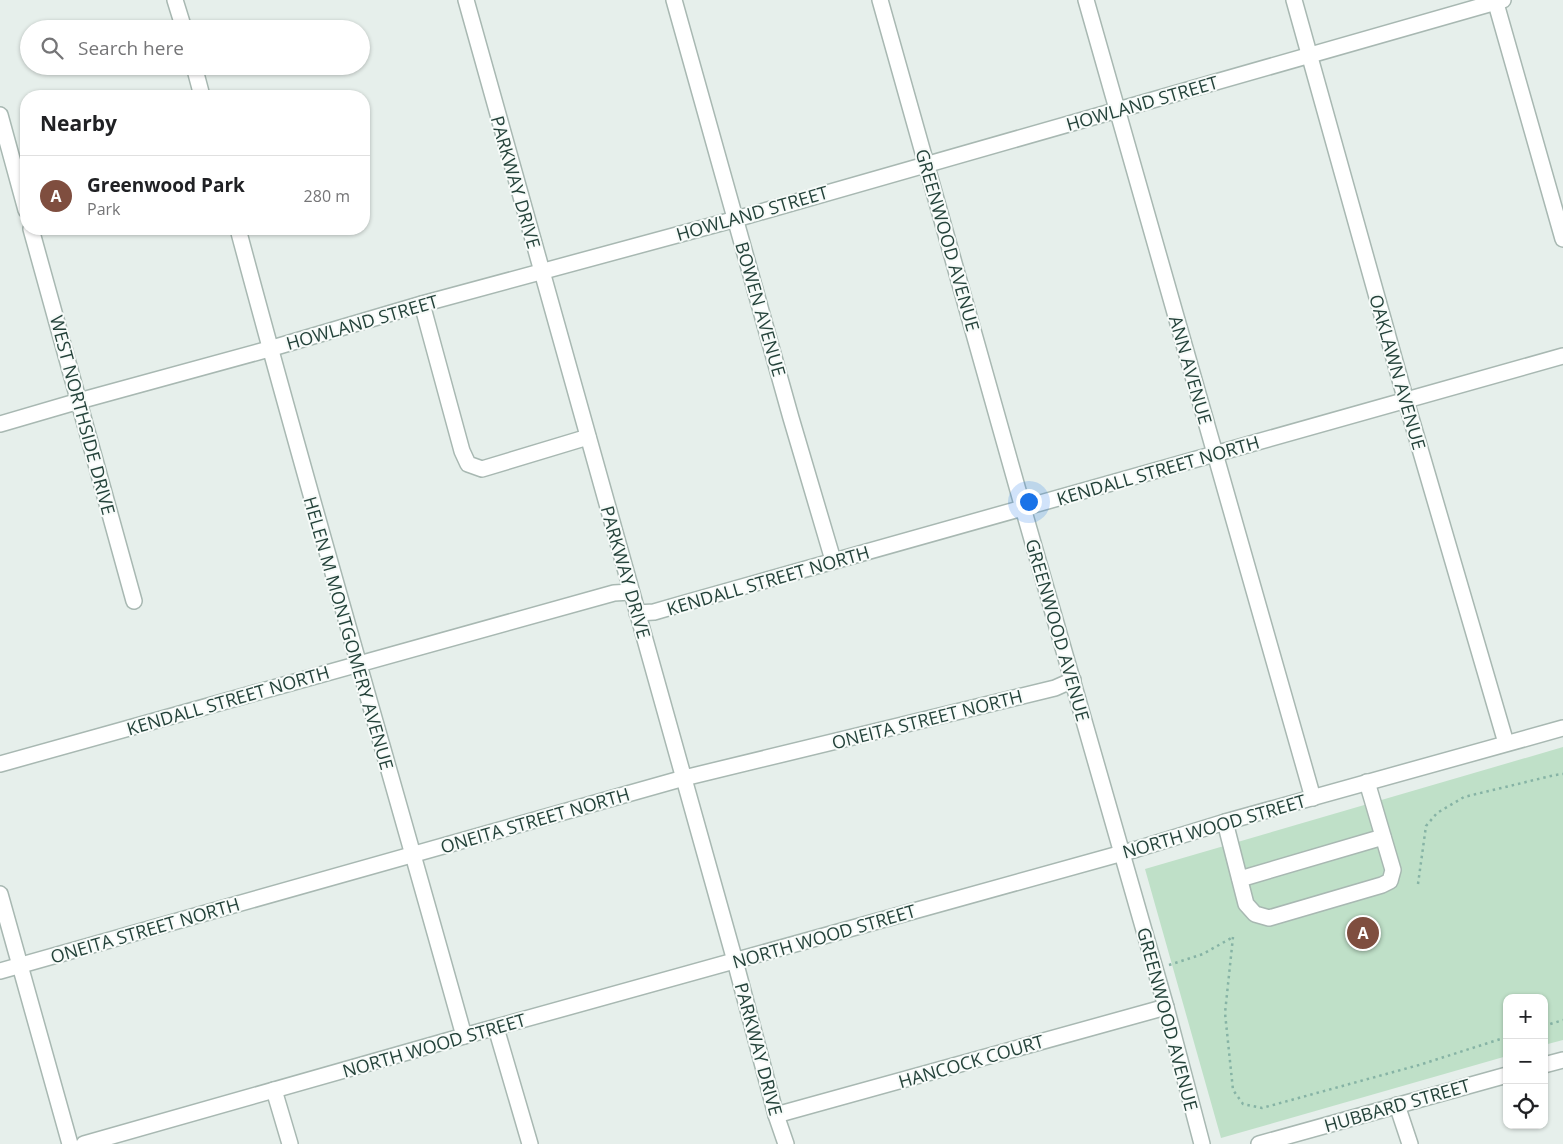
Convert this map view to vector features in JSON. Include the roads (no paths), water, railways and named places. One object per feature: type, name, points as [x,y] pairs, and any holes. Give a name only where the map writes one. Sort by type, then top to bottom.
[{"type":"street","points":[[176,0],[182,20]]},
{"type":"street","name":"PARKWAY DRIVE","points":[[466,0],[735,961],[776,1116],[786,1144]]},
{"type":"street","name":"BOWEN AVENUE","points":[[674,0],[791,418],[833,560]]},
{"type":"street","name":"GREENWOOD AVENUE","points":[[880,0],[1166,1007],[1202,1144]]},
{"type":"street","name":"ANN AVENUE","points":[[1086,0],[1313,798]]},
{"type":"street","name":"OAKLAWN AVENUE","points":[[1294,0],[1406,401],[1506,743]]},
{"type":"street","points":[[1498,1],[1563,239]]},
{"type":"street","name":"HOWLAND STREET","points":[[0,424],[270,349],[422,304],[736,219],[1498,1]]},
{"type":"street","points":[[196,75],[200,90]]},
{"type":"street","points":[[0,115],[20,188]]},
{"type":"street","name":"WEST NORTHSIDE DRIVE","points":[[34,235],[134,601]]},
{"type":"street","name":"HELEN M MONTGOMERY AVENUE","points":[[240,235],[357,664],[464,1036]]},
{"type":"street","points":[[422,304],[462,451],[468,464],[482,469],[588,438]]},
{"type":"street","name":"KENDALL STREET NORTH","points":[[637,613],[654,612],[833,560],[1563,356]]},
{"type":"street","name":"KENDALL STREET NORTH","points":[[0,764],[614,593],[631,592]]},
{"type":"street","name":"ONEITA STREET NORTH","points":[[0,972],[684,778],[1055,688],[1073,680]]},
{"type":"street","name":"NORTH WOOD STREET","points":[[84,1144],[1563,728]]},
{"type":"street","points":[[1225,822],[1246,904],[1255,914],[1269,918],[1390,881],[1393,870],[1367,782]]},
{"type":"street","points":[[1240,879],[1383,837]]},
{"type":"street","points":[[0,894],[70,1144]]},
{"type":"street","name":"HANCOCK COURT","points":[[776,1116],[1166,1007]]},
{"type":"street","points":[[496,1028],[530,1144]]},
{"type":"street","points":[[1548,1064],[1563,1060]]},
{"type":"street","name":"HUBBARD STREET","points":[[1259,1144],[1503,1076]]},
{"type":"street","points":[[274,1090],[290,1144]]},
{"type":"street","points":[[1397,1105],[1410,1144]]},
{"type":"place","name":"Greenwood Park","points":[[1363,933]]}]
